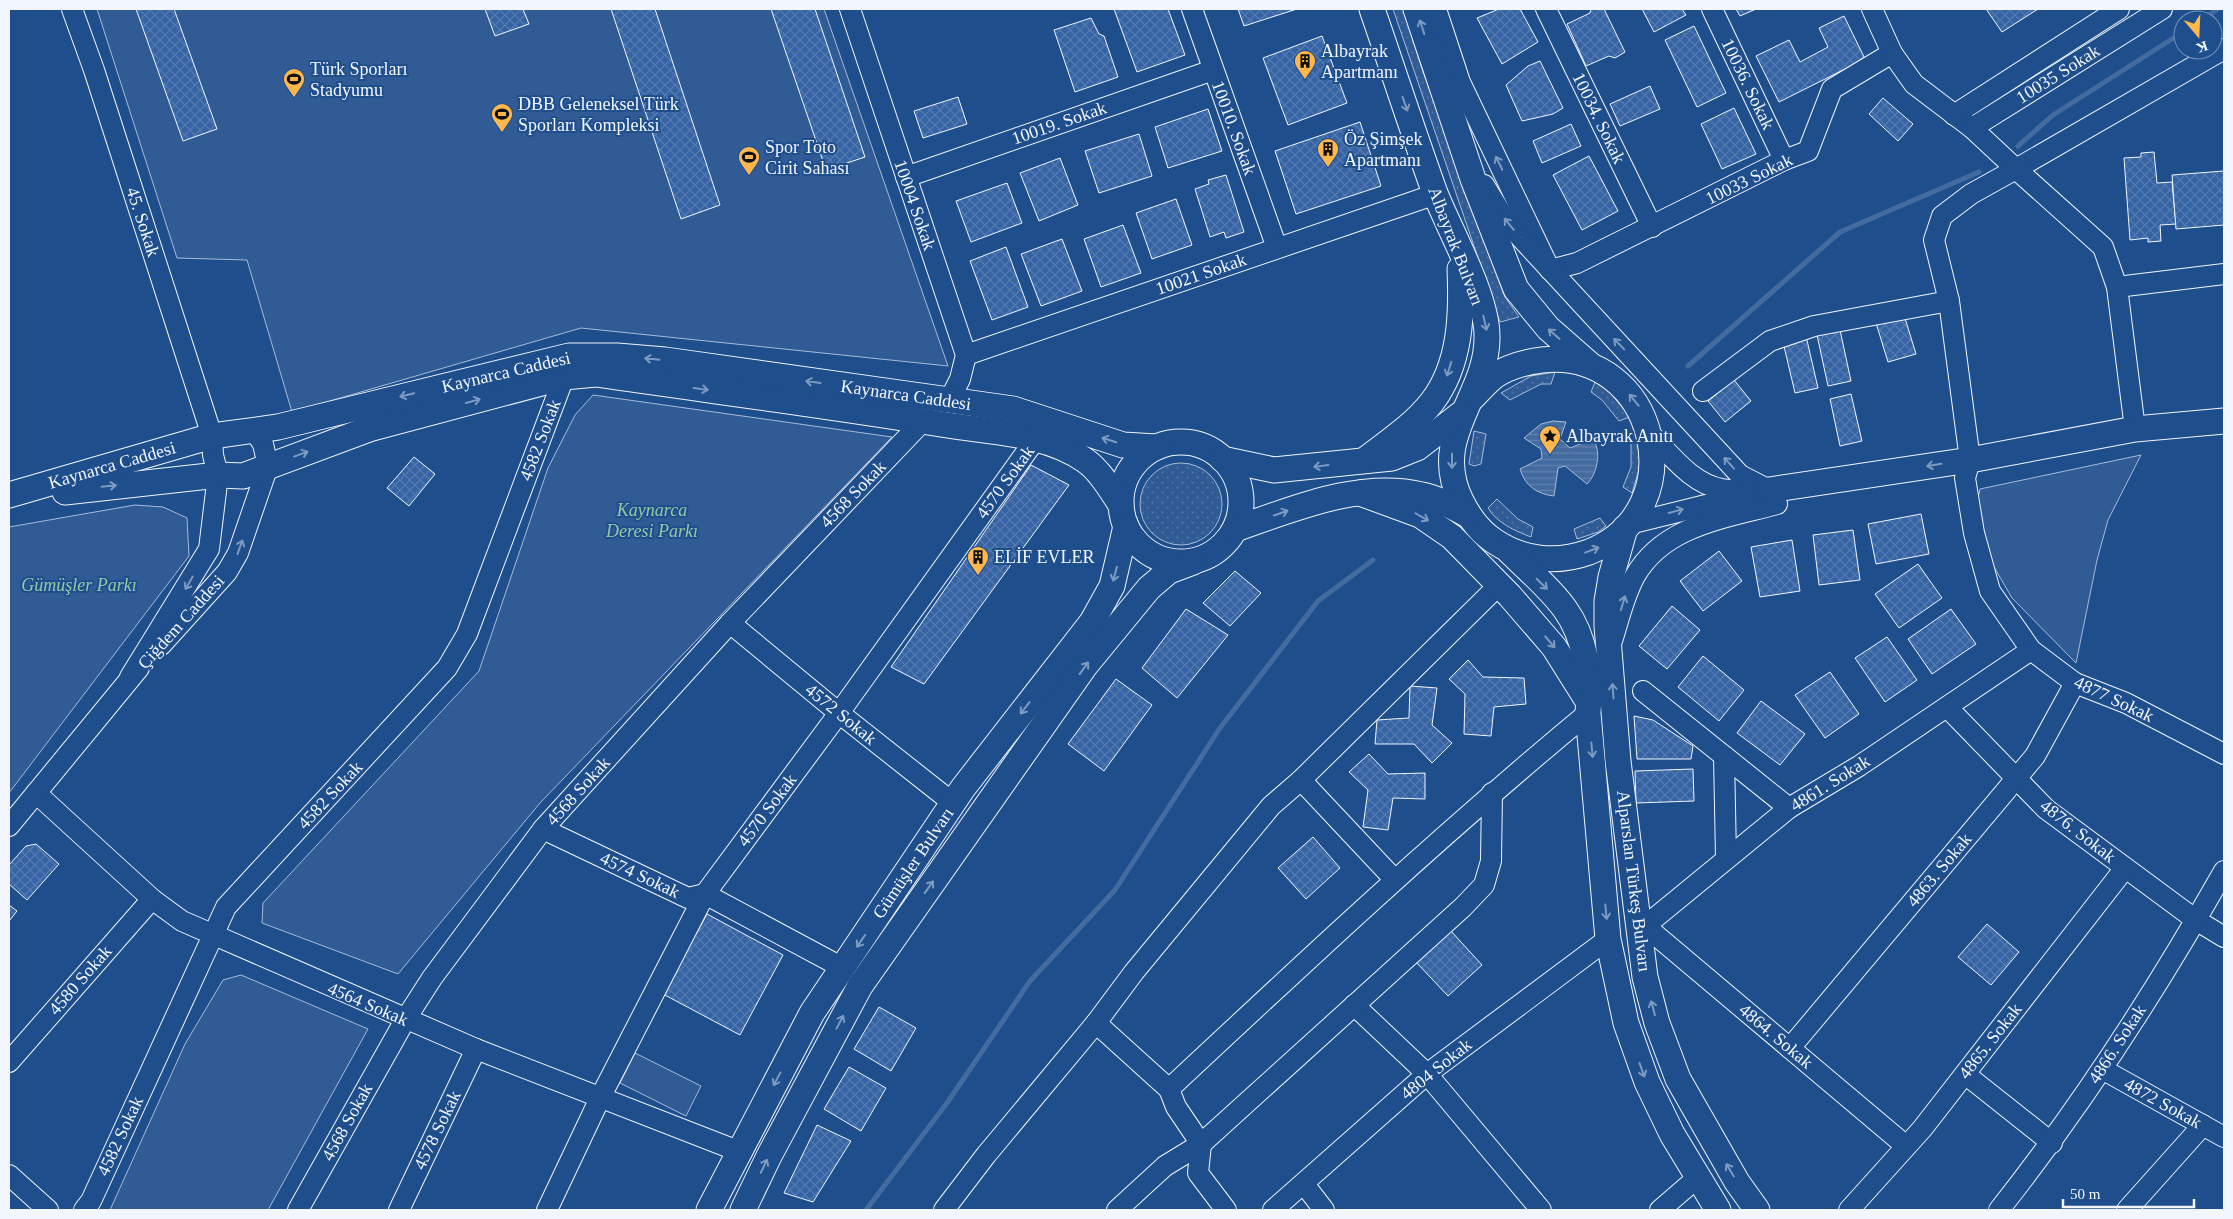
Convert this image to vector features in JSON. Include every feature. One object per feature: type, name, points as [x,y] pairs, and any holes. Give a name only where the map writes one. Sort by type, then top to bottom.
[{"type":"main road","name":"Albayrak Bulvarı","points":[[1372,9],[1436,194],[1476,293],[1487,333],[1482,367],[1453,439],[1451,465],[1456,491],[1468,515]]},
{"type":"main road","points":[[1235,529],[1308,504],[1360,493],[1392,492],[1422,494],[1446,503],[1468,515],[1485,535],[1507,550],[1539,559],[1572,558],[1604,546],[1627,526],[1646,497],[1653,467],[1651,435],[1639,406],[1618,382],[1591,366],[1548,328],[1516,289],[1461,143],[1416,9]]},
{"type":"main road","points":[[1363,461],[1413,422],[1432,403],[1441,389],[1460,333],[1462,315],[1460,252]]},
{"type":"main road","name":"Kaynarca Caddesi","points":[[9,496],[212,436],[278,427],[569,356],[617,356],[665,360],[1013,409],[1124,444],[1157,447]]},
{"type":"main road","name":"Kaynarca Caddesi","points":[[1222,459],[1274,470],[1392,458],[1417,448],[1466,407],[1495,376],[1525,362],[1558,358],[1591,366]]},
{"type":"main road","name":"Kaynarca Caddesi","points":[[9,503],[82,489],[218,475],[243,476],[369,429],[564,377],[596,374],[923,421],[1035,440],[1058,447],[1086,461],[1106,482],[1137,544],[1153,556],[1172,562],[1193,562],[1212,554],[1228,541],[1235,529],[1242,503],[1239,483],[1229,465],[1214,451],[1195,444],[1176,442],[1157,447],[1141,458],[1129,473],[1122,491],[1124,515]]},
{"type":"main road","points":[[1968,469],[2135,429],[2224,422]]},
{"type":"main road","points":[[1773,497],[2140,444],[2224,435]]},
{"type":"main road","name":"Alparslan Türkeş Bulvarı","points":[[1360,493],[1420,515],[1452,537],[1499,584],[1554,647],[1589,708]]},
{"type":"main road","name":"Gümüşler Bulvarı","points":[[709,1210],[738,1151],[812,1013],[953,803],[1092,622],[1112,586],[1124,515]]},
{"type":"main road","name":"Alparslan Türkeş Bulvarı","points":[[1627,526],[1611,577],[1607,601],[1609,650],[1618,761],[1648,986],[1658,1023],[1678,1079],[1737,1182],[1757,1210]]},
{"type":"main road","name":"Alparslan Türkeş Bulvarı","points":[[1507,550],[1555,597],[1573,623],[1586,663],[1608,939],[1626,1023],[1646,1082],[1672,1134],[1718,1210]]},
{"type":"main road","name":"Gümüşler Bulvarı","points":[[744,1210],[769,1156],[860,986],[1085,666],[1149,588],[1169,571],[1193,562]]},
{"type":"street","name":"45. Sokak","points":[[72,9],[94,70],[212,436]]},
{"type":"street","name":"10004 Sokak","points":[[850,9],[966,355]]},
{"type":"street","name":"10010. Sokak","points":[[1192,9],[1277,248]]},
{"type":"street","points":[[1436,9],[1460,82],[1550,270]]},
{"type":"street","name":"10034. Sokak","points":[[1546,9],[1652,227]]},
{"type":"street","name":"10036. Sokak","points":[[1712,9],[1784,160]]},
{"type":"street","points":[[1872,9],[1892,53],[1914,84],[1972,128],[2103,247],[2116,287],[2135,429]]},
{"type":"street","name":"10035 Sokak","points":[[1954,115],[2119,9]]},
{"type":"street","name":"10035 Sokak","points":[[1972,128],[2162,9]]},
{"type":"street","name":"4877 Sokak","points":[[2224,49],[1972,194],[1942,216],[1934,240],[1948,301],[1974,533],[1990,591],[2031,650],[2075,683],[2126,703],[2224,754]]},
{"type":"street","name":"10033 Sokak","points":[[1550,270],[1577,263],[1784,160],[1808,151],[1832,90],[1892,53]]},
{"type":"street","points":[[1431,54],[1460,82]]},
{"type":"street","name":"10019. Sokak","points":[[906,177],[1213,70]]},
{"type":"street","points":[[1461,143],[1506,221],[1740,475],[1773,497]]},
{"type":"street","name":"10021 Sokak","points":[[966,355],[1436,194]]},
{"type":"street","points":[[2116,287],[2224,274]]},
{"type":"street","points":[[1703,391],[1770,341],[1814,326],[1948,301]]},
{"type":"street","points":[[949,401],[960,379],[966,355]]},
{"type":"street","name":"4582 Sokak","points":[[84,1210],[91,1201],[226,907],[447,668],[458,652],[467,634],[564,377]]},
{"type":"street","name":"4568 Sokak","points":[[298,1210],[405,1020],[432,978],[543,829],[730,623],[923,421]]},
{"type":"street","points":[[254,430],[263,444],[268,466]]},
{"type":"street","points":[[1651,435],[1688,472],[1702,481],[1721,489],[1773,497]]},
{"type":"street","name":"Çiğdem Caddesi","points":[[130,677],[209,549],[218,475],[213,455],[212,436]]},
{"type":"street","name":"4570 Sokak","points":[[548,1210],[601,1096],[705,894],[839,713],[1035,440]]},
{"type":"street","name":"Çiğdem Caddesi","points":[[130,677],[227,572],[238,553],[268,466]]},
{"type":"street","points":[[1627,526],[1706,505],[1773,497]]},
{"type":"street","points":[[1609,650],[1626,595],[1635,576],[1660,547],[1689,529],[1773,497]]},
{"type":"street","points":[[944,1210],[986,1155],[1096,1024],[1134,972],[1271,806],[1301,780],[1499,584]]},
{"type":"street","name":"4572 Sokak","points":[[730,623],[839,713],[953,803]]},
{"type":"street","name":"4861. Sokak","points":[[1641,926],[1789,808],[1859,766],[2031,650]]},
{"type":"street","points":[[9,826],[130,677]]},
{"type":"street","name":"4863. Sokak","points":[[1790,1048],[2035,756],[2075,683]]},
{"type":"street","points":[[1643,691],[1789,808]]},
{"type":"street","name":"4876. Sokak","points":[[1946,707],[2046,808],[2196,920],[2224,937]]},
{"type":"street","points":[[1169,1089],[1394,879],[1589,708]]},
{"type":"street","points":[[1724,756],[1726,858]]},
{"type":"street","points":[[1301,780],[1394,879]]},
{"type":"street","name":"4564 Sokak","points":[[36,793],[152,899],[182,921],[476,1050],[601,1096],[738,1151]]},
{"type":"street","points":[[1117,1210],[1165,1166],[1201,1144],[1463,907],[1484,885],[1491,861],[1492,793]]},
{"type":"street","name":"4574 Sokak","points":[[543,829],[688,898],[705,894],[843,968]]},
{"type":"street","name":"4865. Sokak","points":[[1848,1210],[1906,1146],[1965,1074],[2126,868]]},
{"type":"street","name":"4866. Sokak","points":[[2000,1210],[2052,1143],[2102,1069],[2196,920],[2224,871]]},
{"type":"street","name":"4580 Sokak","points":[[9,1062],[152,899]]},
{"type":"street","name":"4864. Sokak","points":[[1641,926],[1906,1146]]},
{"type":"street","name":"4804 Sokak","points":[[1273,1210],[1427,1074],[1608,939]]},
{"type":"street","points":[[1354,1005],[1427,1074],[1540,1210]]},
{"type":"street","points":[[1096,1024],[1169,1089],[1176,1107],[1201,1144],[1198,1173],[1226,1210]]},
{"type":"street","name":"4578 Sokak","points":[[399,1210],[476,1050]]},
{"type":"street","name":"4872 Sokak","points":[[2102,1069],[2224,1137]]},
{"type":"street","points":[[1965,1074],[2052,1143]]},
{"type":"street","points":[[2127,1210],[2203,1125]]},
{"type":"street","points":[[9,1175],[48,1210]]},
{"type":"street","points":[[1660,1210],[1697,1178]]},
{"type":"street","points":[[1304,1184],[1324,1210]]},
{"type":"shaded area","name":"DBB Geleneksel Türk Sporları Kompleksi","points":[[97,9],[824,9],[948,366],[581,328],[292,412],[247,260],[177,258]]},
{"type":"shaded area","points":[[1393,9],[1403,9],[1422,69],[1505,297],[1519,317],[1500,322]]},
{"type":"shaded area","points":[[1555,372],[1551,384],[1541,384],[1510,400],[1501,393],[1531,376]]},
{"type":"shaded area","points":[[1595,382],[1608,390],[1630,417],[1619,421],[1602,400],[1591,392]]},
{"type":"shaded area","name":"Kaynarca Deresi Parkı","points":[[593,395],[892,437],[540,803],[398,974],[262,923],[263,903],[479,671],[548,468],[575,415]]},
{"type":"shaded area","points":[[1553,421],[1566,422],[1560,439],[1570,448],[1593,439],[1598,456],[1596,469],[1587,484],[1565,466],[1558,468],[1554,496],[1532,488],[1525,480],[1520,469],[1542,458],[1541,449],[1524,438],[1541,424]]},
{"type":"shaded area","points":[[1474,431],[1486,434],[1481,464],[1474,466],[1469,464]]},
{"type":"shaded area","points":[[1640,441],[1641,463],[1632,493],[1623,487],[1631,467],[1631,442]]},
{"type":"shaded area","points":[[2141,455],[2108,520],[2097,560],[2076,663],[2012,598],[1990,560],[1977,504],[1980,489]]},
{"type":"shaded area","points":[[1181,463],[1197,466],[1210,475],[1219,488],[1222,504],[1219,520],[1210,533],[1197,542],[1181,545],[1165,542],[1152,533],[1143,520],[1140,504],[1143,488],[1152,475],[1165,466]]},
{"type":"shaded area","points":[[1497,499],[1518,519],[1533,527],[1531,537],[1507,526],[1496,518],[1488,508]]},
{"type":"shaded area","name":"Gümüşler Parkı","points":[[135,505],[163,507],[187,518],[189,556],[9,793],[9,527]]},
{"type":"shaded area","points":[[1600,518],[1606,526],[1598,532],[1577,539],[1574,529]]},
{"type":"shaded area","points":[[241,975],[368,1029],[268,1210],[110,1210],[185,1044],[223,980]]},
{"type":"shaded area","points":[[635,1053],[701,1086],[686,1116],[620,1083]]},
{"type":"building","points":[[136,9],[174,9],[217,129],[183,141]]},
{"type":"building","points":[[485,9],[523,9],[529,24],[495,36]]},
{"type":"building","points":[[611,9],[655,9],[720,205],[681,219]]},
{"type":"building","points":[[771,9],[815,9],[865,157],[826,170]]},
{"type":"building","points":[[1114,9],[1168,9],[1185,55],[1137,72]]},
{"type":"building","points":[[1238,9],[1297,9],[1244,26]]},
{"type":"building","points":[[1499,9],[1520,9],[1538,42],[1502,64],[1477,18]]},
{"type":"building","points":[[1591,9],[1604,9],[1625,52],[1615,58],[1609,56],[1586,66],[1567,24],[1590,13]]},
{"type":"building","points":[[1642,9],[1682,9],[1686,15],[1654,32]]},
{"type":"building","points":[[1736,9],[1756,9],[1740,16]]},
{"type":"building","points":[[1986,9],[2038,9],[2002,32]]},
{"type":"building","points":[[1844,16],[1865,59],[1779,102],[1756,56],[1789,40],[1800,62],[1828,47],[1819,28]]},
{"type":"building","points":[[1091,18],[1099,34],[1104,36],[1118,77],[1075,92],[1054,30]]},
{"type":"building","points":[[1694,26],[1726,93],[1697,107],[1665,40]]},
{"type":"building","name":"Albayrak Apartmanı","points":[[1322,36],[1347,103],[1288,125],[1263,58]]},
{"type":"building","points":[[1540,61],[1563,108],[1553,114],[1522,121],[1506,85],[1528,66]]},
{"type":"building","points":[[1650,86],[1660,109],[1620,126],[1610,104]]},
{"type":"building","points":[[958,97],[967,124],[923,138],[914,111]]},
{"type":"building","points":[[1883,98],[1913,124],[1898,141],[1869,114]]},
{"type":"building","points":[[1734,108],[1756,154],[1722,169],[1701,124]]},
{"type":"building","points":[[1208,109],[1222,151],[1168,168],[1155,127]]},
{"type":"building","name":"Öz Şimşek Apartmanı","points":[[1360,122],[1381,186],[1296,214],[1275,151]]},
{"type":"building","points":[[1571,124],[1581,146],[1542,163],[1533,141]]},
{"type":"building","points":[[1139,134],[1152,176],[1099,193],[1085,151]]},
{"type":"building","points":[[2154,152],[2157,183],[2172,182],[2176,224],[2160,225],[2161,241],[2148,242],[2148,238],[2130,240],[2124,158],[2141,157],[2141,153]]},
{"type":"building","points":[[1589,156],[1618,211],[1582,230],[1553,175]]},
{"type":"building","points":[[1060,158],[1078,205],[1039,221],[1020,173]]},
{"type":"building","points":[[2224,171],[2224,225],[2176,229],[2172,175]]},
{"type":"building","points":[[1226,175],[1244,232],[1226,238],[1224,232],[1210,237],[1195,189],[1209,184],[1208,180]]},
{"type":"building","points":[[1007,183],[1022,223],[971,242],[956,201]]},
{"type":"building","points":[[1176,199],[1192,245],[1152,259],[1136,213]]},
{"type":"building","points":[[1123,225],[1141,273],[1101,287],[1084,239]]},
{"type":"building","points":[[1062,239],[1082,291],[1041,306],[1021,254]]},
{"type":"building","points":[[1006,247],[1028,307],[992,320],[970,261]]},
{"type":"building","points":[[1904,315],[1916,354],[1888,362],[1876,323]]},
{"type":"building","points":[[1840,330],[1851,381],[1828,386],[1817,335]]},
{"type":"building","points":[[1806,336],[1818,388],[1795,393],[1783,342]]},
{"type":"building","points":[[1734,380],[1751,401],[1725,422],[1708,401]]},
{"type":"building","points":[[1851,394],[1862,441],[1840,446],[1830,399]]},
{"type":"building","points":[[414,457],[435,474],[409,506],[387,488]]},
{"type":"building","name":"ELİF EVLER","points":[[1031,465],[1069,485],[924,684],[891,667]]},
{"type":"building","points":[[1921,514],[1929,554],[1876,564],[1868,524]]},
{"type":"building","points":[[1853,530],[1860,580],[1819,585],[1813,535]]},
{"type":"building","points":[[1792,540],[1800,591],[1760,597],[1751,547]]},
{"type":"building","points":[[1719,551],[1742,581],[1703,611],[1680,581]]},
{"type":"building","points":[[1918,564],[1942,598],[1899,628],[1875,594]]},
{"type":"building","points":[[1235,571],[1261,593],[1230,626],[1203,603]]},
{"type":"building","points":[[1672,606],[1700,630],[1667,669],[1639,646]]},
{"type":"building","points":[[1186,609],[1228,635],[1177,698],[1142,668]]},
{"type":"building","points":[[1951,609],[1976,644],[1932,674],[1908,639]]},
{"type":"building","points":[[1887,637],[1917,680],[1885,702],[1855,658]]},
{"type":"building","points":[[1703,656],[1744,690],[1719,721],[1678,687]]},
{"type":"building","points":[[1468,660],[1483,677],[1524,678],[1526,704],[1494,707],[1491,736],[1464,734],[1465,694],[1449,679]]},
{"type":"building","points":[[1830,672],[1859,714],[1825,738],[1795,695]]},
{"type":"building","points":[[1116,679],[1152,705],[1104,771],[1068,744]]},
{"type":"building","points":[[1410,686],[1437,688],[1432,725],[1452,743],[1432,763],[1414,744],[1375,744],[1377,720],[1409,718]]},
{"type":"building","points":[[1761,701],[1805,734],[1780,765],[1737,733]]},
{"type":"building","points":[[1634,716],[1653,720],[1693,746],[1691,759],[1637,759]]},
{"type":"building","points":[[1369,754],[1388,774],[1425,773],[1425,799],[1393,798],[1388,830],[1363,827],[1368,790],[1349,772]]},
{"type":"building","points":[[1693,769],[1694,801],[1636,803],[1635,771]]},
{"type":"building","points":[[1313,837],[1340,868],[1306,899],[1278,868]]},
{"type":"building","points":[[36,844],[59,864],[27,900],[9,884],[9,865],[26,846]]},
{"type":"building","points":[[9,905],[17,911],[9,921]]},
{"type":"building","points":[[707,914],[783,955],[740,1035],[663,994]]},
{"type":"building","points":[[1987,924],[2019,952],[1991,985],[1958,957]]},
{"type":"building","points":[[1450,930],[1482,965],[1448,996],[1416,962]]},
{"type":"building","points":[[879,1007],[916,1028],[891,1071],[854,1049]]},
{"type":"building","points":[[849,1067],[886,1088],[861,1131],[824,1109]]},
{"type":"building","points":[[817,1125],[851,1141],[813,1202],[784,1193]]},
{"type":"waterway","points":[[2018,146],[2053,115],[2173,38]]},
{"type":"waterway","points":[[1688,366],[1840,232],[1979,172]]},
{"type":"waterway","points":[[866,1210],[947,1103],[1030,981],[1115,890],[1220,728],[1318,601],[1373,560]]},
{"type":"place","name":"Albayrak Apartmanı","points":[[1305,80]]},
{"type":"place","name":"Türk Sporları Stadyumu","points":[[294,98]]},
{"type":"place","name":"DBB Geleneksel Türk Sporları Kompleksi","points":[[502,133]]},
{"type":"place","name":"Öz Şimşek Apartmanı","points":[[1328,168]]},
{"type":"place","name":"Spor Toto Cirit Sahası","points":[[749,176]]},
{"type":"place","name":"Albayrak Anıtı","points":[[1550,455]]},
{"type":"place","name":"ELİF EVLER","points":[[978,576]]}]
